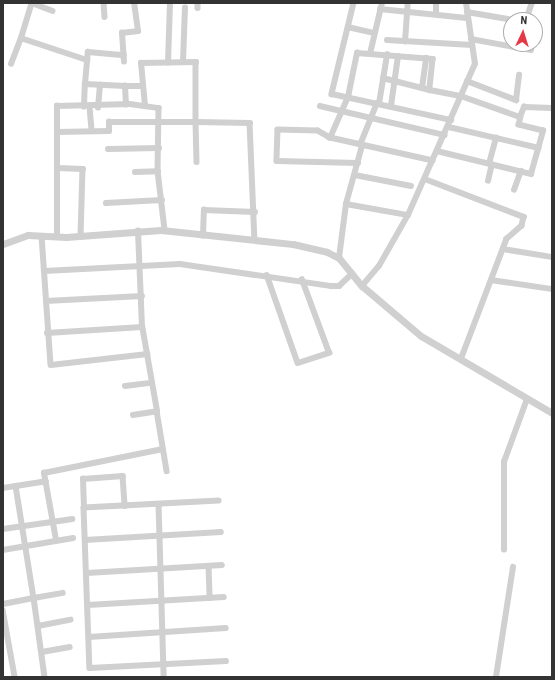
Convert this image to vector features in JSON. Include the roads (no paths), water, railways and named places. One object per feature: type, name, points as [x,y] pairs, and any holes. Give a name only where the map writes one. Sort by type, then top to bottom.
[{"type":"street","points":[[11,64],[32,3],[47,6],[53,11]]},
{"type":"street","points":[[104,3],[105,17]]},
{"type":"street","points":[[124,62],[122,33],[138,31],[134,3]]},
{"type":"street","points":[[168,62],[170,3]]},
{"type":"street","points":[[354,3],[332,94],[451,120]]},
{"type":"street","points":[[370,54],[382,3]]},
{"type":"street","points":[[405,42],[408,3]]},
{"type":"street","points":[[436,3],[436,15]]},
{"type":"street","points":[[362,286],[379,266],[408,215],[449,127],[475,64],[466,3]]},
{"type":"street","points":[[183,62],[185,8]]},
{"type":"street","points":[[380,9],[408,13],[467,15],[503,19]]},
{"type":"street","points":[[348,27],[374,33]]},
{"type":"street","points":[[21,38],[87,60]]},
{"type":"street","points":[[387,40],[405,42],[471,42],[503,46]]},
{"type":"street","points":[[92,131],[87,107],[85,84],[88,52],[124,55]]},
{"type":"street","points":[[330,138],[348,97],[357,53],[434,59],[430,90]]},
{"type":"street","points":[[339,258],[346,204],[355,175],[361,145],[378,103],[387,55]]},
{"type":"street","points":[[391,106],[398,56]]},
{"type":"street","points":[[422,88],[426,58]]},
{"type":"street","points":[[145,106],[141,63],[196,62],[197,162]]},
{"type":"street","points":[[467,81],[516,100],[519,75]]},
{"type":"street","points":[[383,78],[461,96],[520,117]]},
{"type":"street","points":[[85,84],[143,86]]},
{"type":"street","points":[[98,108],[100,85]]},
{"type":"street","points":[[125,86],[126,105]]},
{"type":"street","points":[[57,236],[57,106],[98,108],[126,105],[159,108],[158,171],[165,230]]},
{"type":"street","points":[[320,106],[445,135]]},
{"type":"street","points":[[437,151],[531,174],[539,148],[542,131],[519,125],[520,117],[524,107],[552,108]]},
{"type":"street","points":[[57,132],[109,131],[109,122],[250,123],[255,212],[254,240]]},
{"type":"street","points":[[449,127],[539,148]]},
{"type":"street","points":[[358,163],[277,161],[278,130],[318,130],[330,138],[433,161]]},
{"type":"street","points":[[488,181],[496,138]]},
{"type":"street","points":[[108,149],[159,148]]},
{"type":"street","points":[[58,168],[82,169],[81,236]]},
{"type":"street","points":[[135,172],[158,171]]},
{"type":"street","points":[[514,190],[521,172]]},
{"type":"street","points":[[355,175],[411,186]]},
{"type":"street","points":[[425,179],[523,214],[522,226],[507,238],[461,360]]},
{"type":"street","points":[[106,203],[162,200]]},
{"type":"street","points":[[346,204],[408,215]]},
{"type":"street","points":[[203,236],[204,210],[255,212]]},
{"type":"street","points":[[3,244],[22,236],[81,236],[165,230],[203,236],[293,244],[339,258],[362,286],[421,336],[552,413]]},
{"type":"street","points":[[138,231],[142,296],[142,327],[150,383],[157,411],[166,471]]},
{"type":"street","points":[[42,236],[47,333],[51,365],[147,354]]},
{"type":"street","points":[[503,249],[552,257]]},
{"type":"street","points":[[44,271],[140,264],[180,264],[339,286],[352,274]]},
{"type":"street","points":[[267,275],[298,363],[329,353],[302,280]]},
{"type":"street","points":[[492,280],[552,289]]},
{"type":"street","points":[[46,302],[142,296]]},
{"type":"street","points":[[47,333],[142,327]]},
{"type":"street","points":[[125,386],[150,383]]},
{"type":"street","points":[[504,550],[504,462],[527,399]]},
{"type":"street","points":[[133,415],[157,411]]},
{"type":"street","points":[[56,540],[54,522],[44,473],[163,449]]},
{"type":"street","points":[[125,506],[123,476],[83,479],[90,668],[226,661]]},
{"type":"street","points":[[3,488],[46,481]]},
{"type":"street","points":[[16,486],[45,677]]},
{"type":"street","points":[[84,508],[219,501]]},
{"type":"street","points":[[159,504],[164,677]]},
{"type":"street","points":[[3,529],[72,519]]},
{"type":"street","points":[[85,540],[221,532]]},
{"type":"street","points":[[3,550],[73,538]]},
{"type":"street","points":[[87,573],[222,565]]},
{"type":"street","points":[[209,566],[210,598]]},
{"type":"street","points":[[496,677],[513,567]]},
{"type":"street","points":[[3,604],[63,593]]},
{"type":"street","points":[[88,605],[224,597]]},
{"type":"street","points":[[3,610],[15,677]]},
{"type":"street","points":[[38,626],[70,620]]},
{"type":"street","points":[[89,637],[226,628]]},
{"type":"street","points":[[42,652],[70,647]]}]
